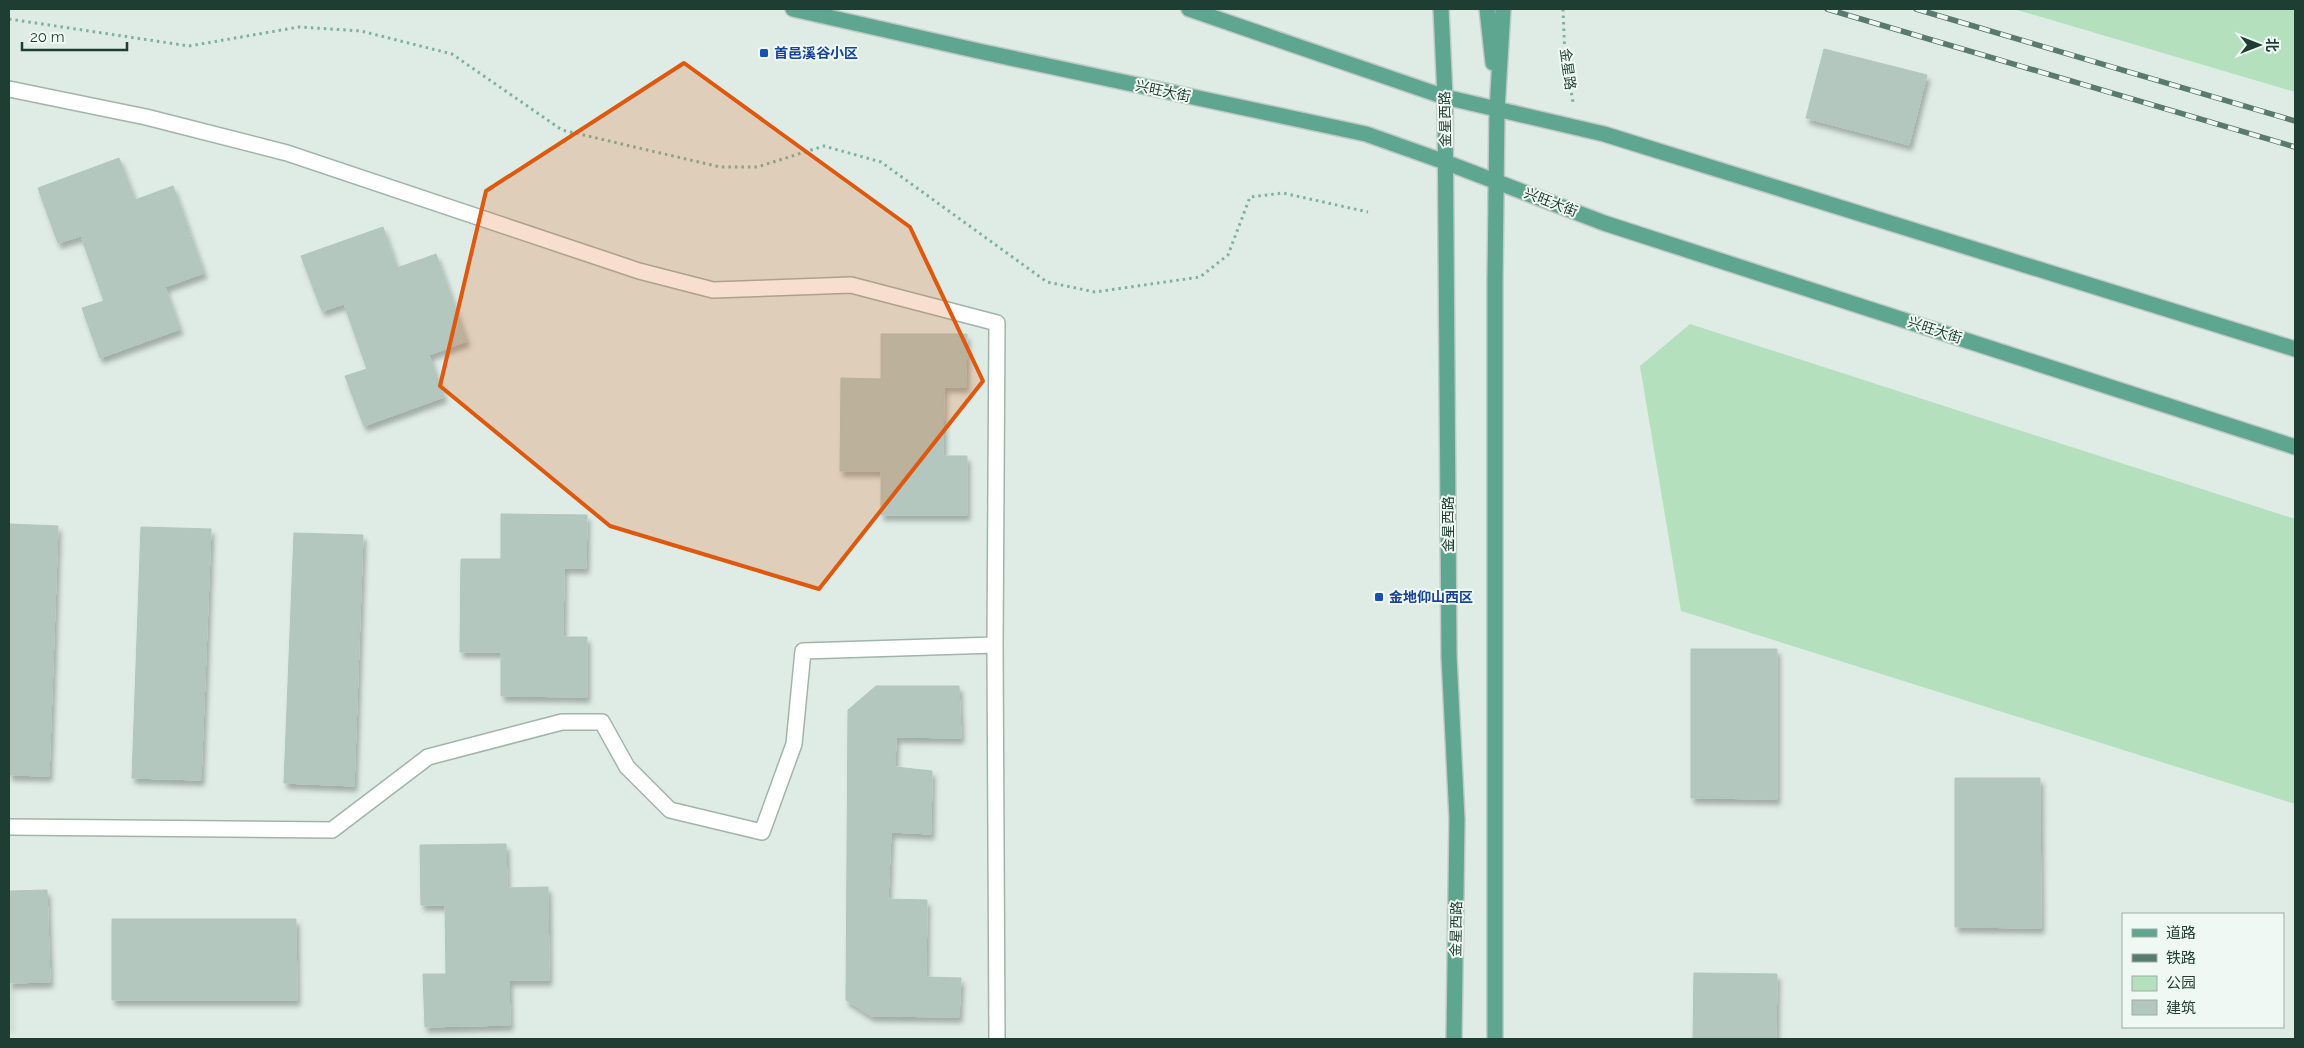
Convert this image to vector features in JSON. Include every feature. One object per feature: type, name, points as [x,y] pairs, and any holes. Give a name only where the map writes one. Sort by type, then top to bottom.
[{"type":"main road","name":"兴旺大街","points":[[793,9],[983,52],[1366,134],[1604,222],[2295,447]]},
{"type":"main road","points":[[1188,9],[1446,97],[1604,134],[2295,349]]},
{"type":"main road","name":"金星西路","points":[[1440,9],[1446,97],[1449,656],[1457,819],[1454,1039]]},
{"type":"main road","points":[[1487,9],[1497,110]]},
{"type":"main road","points":[[1496,1039],[1497,110],[1503,9]]},
{"type":"lane","points":[[9,89],[146,117],[287,153],[639,271],[713,290],[851,285],[998,322],[995,645],[997,1039]]},
{"type":"lane","points":[[9,827],[332,830],[428,757],[562,722],[602,722],[627,766],[670,810],[762,832],[794,744],[803,651],[995,645]]},
{"type":"path","name":"金星路","points":[[1563,9],[1565,58],[1577,129]]},
{"type":"path","points":[[9,19],[189,46],[299,26],[361,32],[452,54],[562,130],[720,167],[758,167],[824,146],[881,162],[1048,282],[1094,292],[1200,277],[1228,255],[1250,197],[1283,193],[1368,212]]},
{"type":"highlighted area","points":[[684,63],[910,227],[983,381],[819,589],[610,526],[440,386],[486,191]]},
{"type":"green space","points":[[2014,9],[2295,9],[2295,92]]},
{"type":"green space","points":[[1690,324],[2295,519],[2295,804],[1681,611],[1640,366]]},
{"type":"building","points":[[1824,49],[1927,75],[1909,145],[1806,118]]},
{"type":"building","points":[[119,158],[135,200],[173,186],[204,273],[165,287],[180,329],[100,358],[82,308],[104,301],[81,236],[58,243],[38,188]]},
{"type":"building","points":[[383,227],[397,268],[436,254],[467,341],[429,355],[444,397],[364,426],[345,376],[367,369],[344,304],[322,311],[301,256]]},
{"type":"building","points":[[881,334],[967,334],[966,387],[944,387],[943,456],[967,456],[967,515],[881,515],[881,471],[840,471],[841,378],[881,379]]},
{"type":"building","points":[[501,514],[587,515],[586,568],[564,568],[563,637],[587,637],[587,697],[501,696],[501,652],[460,652],[461,559],[501,559]]},
{"type":"building","points":[[9,524],[58,526],[49,776],[9,775]]},
{"type":"building","points":[[141,527],[211,529],[201,780],[132,778]]},
{"type":"building","points":[[294,533],[363,535],[354,786],[284,783]]},
{"type":"building","points":[[1691,649],[1777,649],[1777,799],[1691,798]]},
{"type":"building","points":[[876,686],[959,686],[961,738],[896,737],[895,767],[932,771],[931,834],[891,832],[888,899],[927,900],[926,977],[961,978],[959,1017],[871,1016],[846,1000],[848,710]]},
{"type":"building","points":[[1955,778],[2040,778],[2041,928],[1955,927]]},
{"type":"building","points":[[506,844],[507,888],[548,887],[549,980],[509,980],[510,1025],[425,1027],[423,974],[446,974],[445,905],[421,905],[420,845]]},
{"type":"building","points":[[47,890],[50,982],[9,983],[9,891]]},
{"type":"building","points":[[112,919],[296,919],[297,1000],[112,1000]]},
{"type":"building","points":[[1694,973],[1777,974],[1776,1039],[1693,1039]]},
{"type":"railway","points":[[1827,9],[2295,147]]},
{"type":"railway","points":[[1916,9],[2295,121]]},
{"type":"place","name":"首邑溪谷小区","points":[[764,53]]},
{"type":"place","name":"金地仰山西区","points":[[1379,597]]}]
